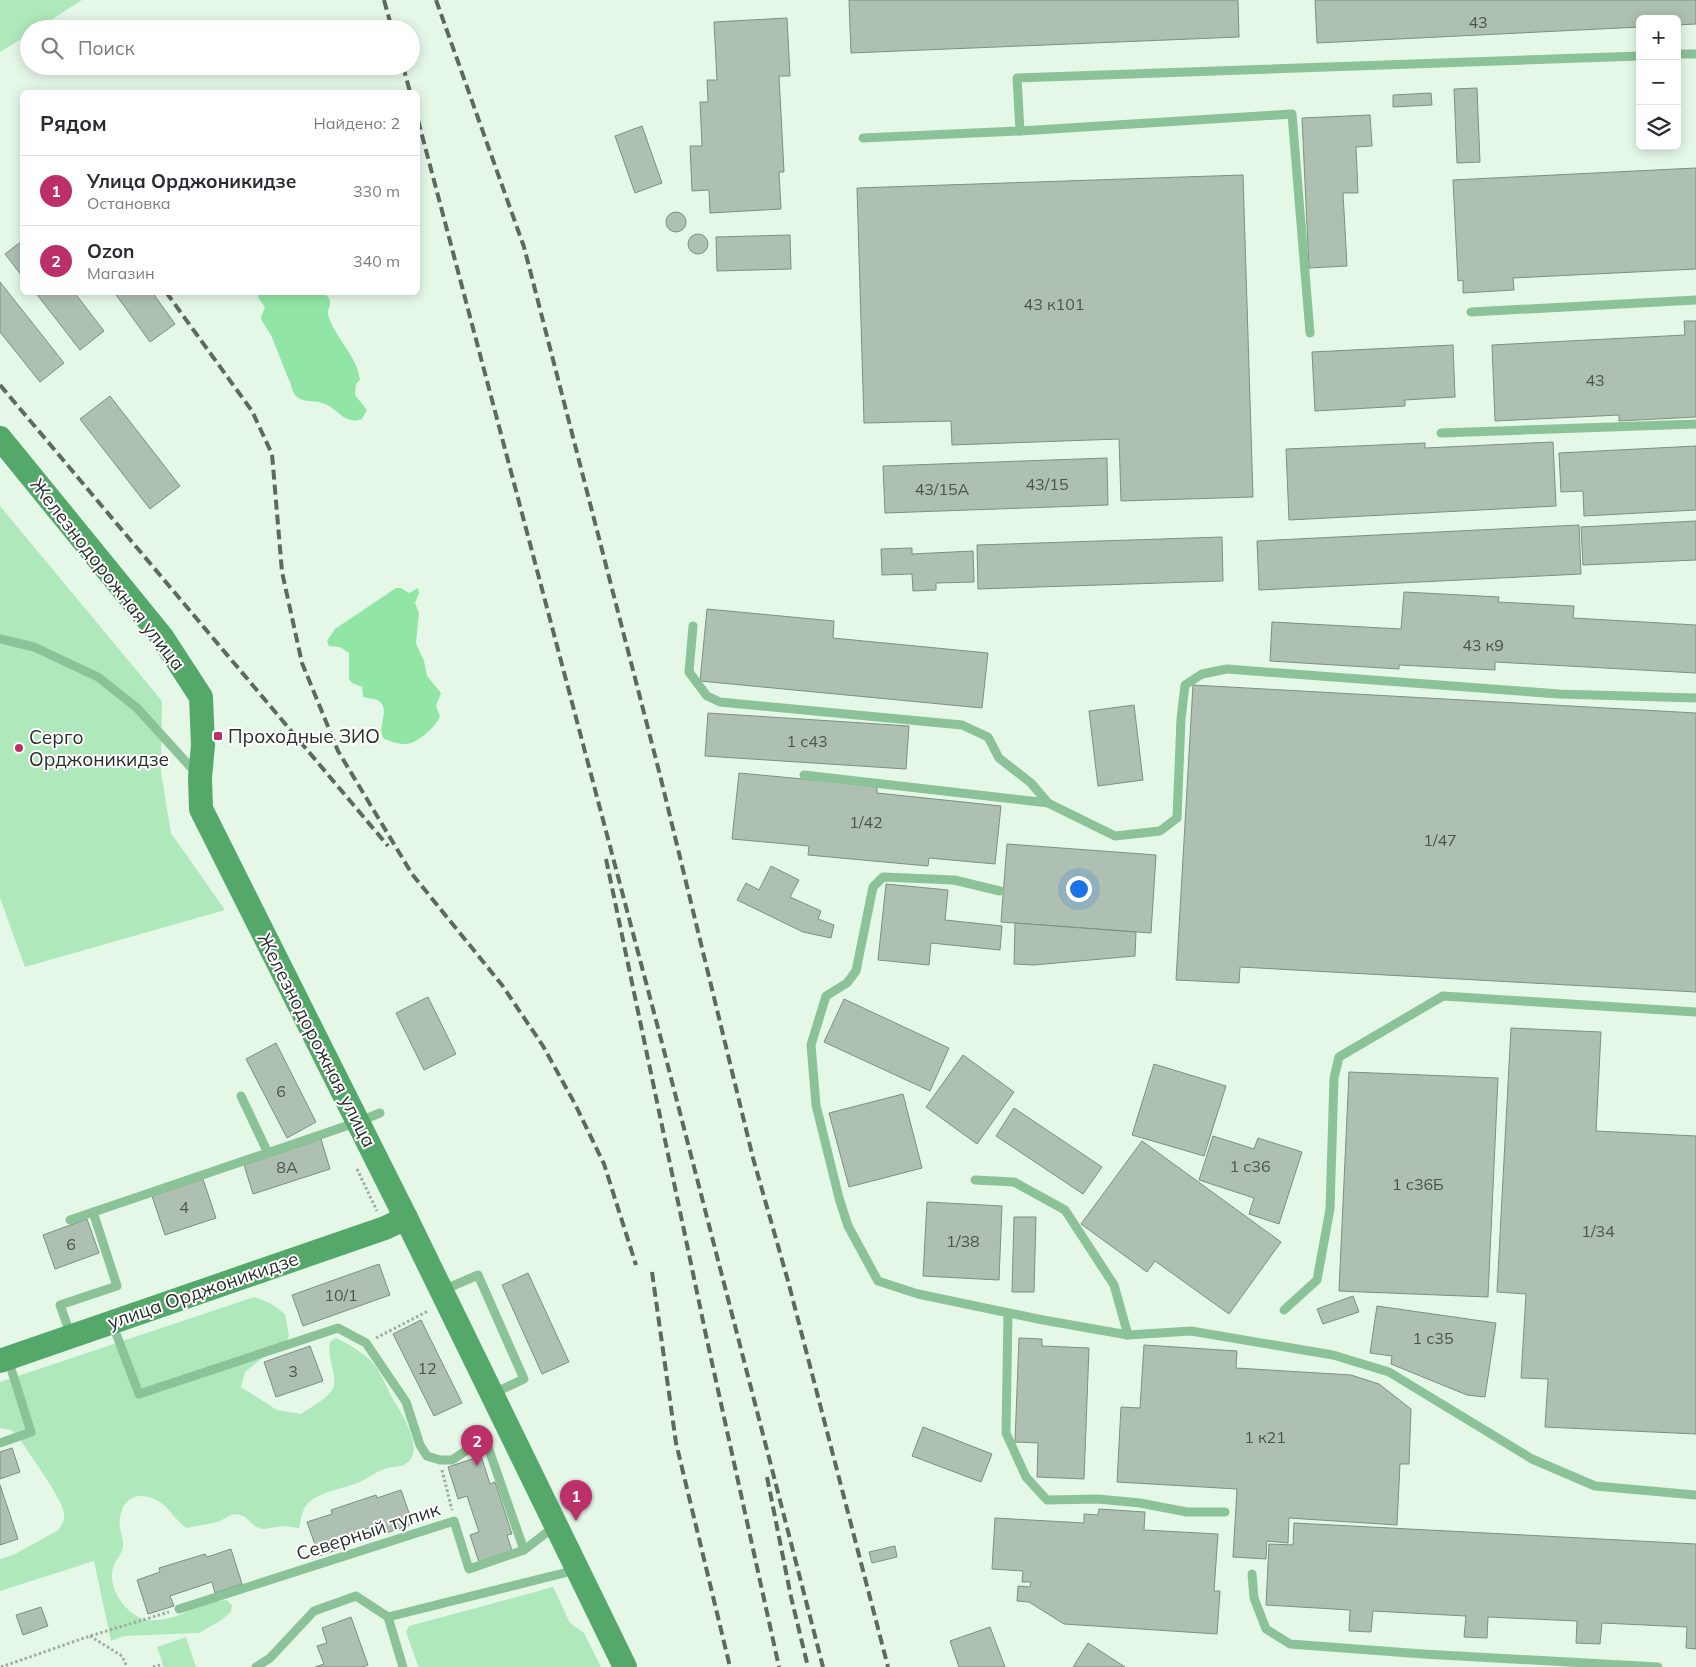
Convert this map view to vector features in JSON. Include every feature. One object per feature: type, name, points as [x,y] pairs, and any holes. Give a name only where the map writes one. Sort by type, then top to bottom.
[{"type":"street","name":"Железнодорожная улица","points":[[0,438],[162,637],[201,697],[203,746],[200,778],[201,809],[358,1122],[395,1223],[441,1291],[625,1667]]},
{"type":"street","name":"улица Орджоникидзе","points":[[4,1360],[395,1223]]},
{"type":"lane","points":[[1681,54],[1696,54]]},
{"type":"lane","points":[[1020,131],[1017,78],[1636,56]]},
{"type":"lane","points":[[863,138],[1020,131],[1292,114],[1310,334]]},
{"type":"lane","points":[[1471,312],[1696,300]]},
{"type":"lane","points":[[1441,433],[1696,424]]},
{"type":"lane","points":[[693,626],[689,672],[707,696],[720,702],[962,725],[988,737],[999,758],[1031,783],[1048,803]]},
{"type":"lane","points":[[0,640],[34,647],[98,677],[137,708],[200,778]]},
{"type":"lane","points":[[804,775],[1048,803],[1115,836],[1160,831],[1178,818],[1181,719],[1185,685],[1202,674],[1227,669],[1559,694],[1696,698]]},
{"type":"lane","points":[[1000,891],[954,880],[883,876],[873,887],[856,971],[846,983],[826,996],[811,1045],[816,1104],[839,1198],[848,1226],[878,1281],[918,1294],[1008,1313],[1128,1334],[1191,1331],[1333,1355],[1389,1372],[1532,1459],[1595,1486],[1696,1494]]},
{"type":"lane","points":[[1284,1310],[1317,1280],[1330,1209],[1334,1078],[1339,1057],[1443,996],[1696,1012]]},
{"type":"lane","points":[[241,1096],[268,1153]]},
{"type":"lane","points":[[70,1220],[380,1114]]},
{"type":"lane","points":[[975,1180],[1014,1182],[1065,1210],[1114,1285],[1128,1334]]},
{"type":"lane","points":[[71,1336],[60,1305],[117,1286],[93,1212]]},
{"type":"lane","points":[[441,1291],[478,1275],[524,1379],[492,1394]]},
{"type":"lane","points":[[1008,1313],[1006,1433],[1026,1478],[1047,1500],[1098,1499],[1140,1502],[1187,1512],[1225,1512]]},
{"type":"lane","points":[[111,1322],[139,1394],[338,1328],[366,1343],[406,1402],[420,1445],[427,1456],[440,1460],[452,1460],[470,1448],[488,1447],[524,1550]]},
{"type":"lane","points":[[0,1443],[32,1432],[4,1360]]},
{"type":"lane","name":"Северный тупик","points":[[179,1609],[454,1521],[469,1569],[524,1550],[556,1525]]},
{"type":"lane","points":[[388,1617],[578,1570]]},
{"type":"lane","points":[[1252,1574],[1254,1598],[1266,1629],[1290,1644],[1423,1654],[1658,1667]]},
{"type":"lane","points":[[256,1667],[270,1658],[314,1610],[356,1596],[388,1617],[403,1667]]},
{"type":"path","points":[[355,1165],[395,1223]]},
{"type":"path","points":[[366,1343],[428,1311]]},
{"type":"path","points":[[440,1460],[454,1521]]},
{"type":"path","points":[[1,1667],[90,1636],[179,1609]]},
{"type":"path","points":[[90,1636],[122,1656],[127,1667]]},
{"type":"path","points":[[153,1667],[163,1664]]},
{"type":"shaded area","points":[[0,0],[82,0],[51,20],[20,20],[20,40],[0,52]]},
{"type":"shaded area","points":[[258,295],[326,295],[328,297],[330,300],[329,318],[358,371],[360,380],[356,384],[355,395],[367,410],[362,419],[347,419],[323,403],[303,400],[296,396],[271,335],[262,321],[261,317],[265,307]]},
{"type":"shaded area","points":[[0,506],[162,701],[161,772],[171,833],[225,910],[25,967],[0,898]]},
{"type":"shaded area","points":[[396,588],[401,588],[409,593],[418,588],[419,593],[415,603],[419,613],[416,643],[424,661],[427,676],[441,693],[436,706],[440,716],[435,724],[420,738],[405,744],[384,739],[382,729],[384,709],[382,705],[377,700],[363,697],[362,687],[352,683],[349,679],[349,653],[340,647],[329,646],[327,641],[335,629]]},
{"type":"shaded area","points":[[254,1297],[270,1303],[285,1314],[289,1336],[286,1343],[265,1356],[245,1372],[241,1387],[277,1410],[301,1414],[320,1401],[329,1393],[334,1385],[329,1348],[330,1342],[336,1338],[363,1354],[378,1371],[411,1434],[414,1450],[412,1457],[407,1463],[402,1466],[381,1470],[358,1483],[325,1493],[313,1499],[304,1509],[299,1528],[284,1526],[263,1529],[256,1527],[245,1517],[238,1514],[231,1515],[218,1522],[186,1528],[158,1501],[144,1496],[131,1498],[122,1509],[120,1525],[123,1547],[114,1565],[112,1576],[113,1584],[120,1600],[132,1613],[147,1620],[171,1618],[204,1603],[227,1600],[232,1605],[231,1612],[199,1633],[124,1636],[111,1641],[94,1561],[0,1591],[0,1559],[13,1555],[57,1531],[63,1523],[64,1513],[44,1474],[17,1435],[11,1430],[0,1428],[0,1382]]},
{"type":"shaded area","points":[[553,1587],[570,1623],[584,1633],[601,1667],[418,1666],[406,1632],[409,1626]]},
{"type":"shaded area","points":[[186,1637],[196,1667],[164,1667],[157,1647]]},
{"type":"building","points":[[849,0],[1238,0],[1239,37],[851,53]]},
{"type":"building","points":[[1315,0],[1696,0],[1696,24],[1681,25],[1681,15],[1636,15],[1636,27],[1317,43]]},
{"type":"building","points":[[787,18],[790,76],[779,76],[784,172],[779,172],[781,209],[710,213],[709,190],[692,191],[690,146],[702,146],[700,102],[708,102],[707,80],[717,80],[714,22]]},
{"type":"building","points":[[1477,88],[1480,162],[1457,163],[1454,89]]},
{"type":"building","points":[[1431,93],[1432,105],[1393,107],[1393,95]]},
{"type":"building","points":[[1370,115],[1372,146],[1356,147],[1358,193],[1343,193],[1347,266],[1309,268],[1302,118]]},
{"type":"building","points":[[642,126],[662,183],[635,193],[615,136]]},
{"type":"building","points":[[1696,168],[1696,269],[1513,278],[1514,290],[1463,293],[1463,280],[1458,281],[1453,180]]},
{"type":"building","points":[[1243,175],[1253,497],[1121,501],[1119,439],[952,445],[951,421],[864,423],[857,188]]},
{"type":"building","points":[[672,212],[680,212],[686,218],[686,226],[680,232],[672,232],[666,226],[666,218]]},
{"type":"building","points":[[694,234],[702,234],[708,240],[708,248],[702,254],[694,254],[688,248],[688,240]]},
{"type":"building","points":[[790,235],[791,269],[717,271],[716,237]]},
{"type":"building","points":[[20,243],[20,273],[5,254]]},
{"type":"building","points":[[0,282],[64,363],[40,382],[0,332]]},
{"type":"building","points":[[37,295],[76,295],[104,331],[80,350]]},
{"type":"building","points":[[116,295],[154,295],[175,324],[150,342]]},
{"type":"building","points":[[1684,321],[1696,321],[1696,417],[1619,421],[1619,415],[1495,421],[1492,345],[1685,335]]},
{"type":"building","points":[[1453,345],[1455,397],[1405,400],[1405,406],[1315,411],[1312,352]]},
{"type":"building","points":[[110,396],[180,486],[150,509],[80,419]]},
{"type":"building","points":[[1553,442],[1556,506],[1289,520],[1286,449],[1425,443],[1425,448]]},
{"type":"building","points":[[1696,446],[1696,510],[1584,516],[1583,491],[1561,492],[1559,453]]},
{"type":"building","points":[[1107,458],[1108,505],[885,513],[883,466]]},
{"type":"building","points":[[1696,521],[1696,560],[1583,565],[1581,527]]},
{"type":"building","points":[[1579,525],[1581,574],[1259,590],[1257,541]]},
{"type":"building","points":[[1222,537],[1223,581],[978,589],[977,545]]},
{"type":"building","points":[[912,548],[912,554],[973,551],[974,582],[936,583],[936,590],[913,591],[912,574],[882,575],[881,549]]},
{"type":"building","points":[[1404,592],[1499,597],[1498,602],[1574,606],[1573,618],[1696,625],[1696,673],[1495,662],[1495,670],[1399,665],[1399,669],[1270,661],[1272,622],[1401,629]]},
{"type":"building","points":[[707,609],[834,621],[833,638],[988,653],[982,708],[700,681]]},
{"type":"building","points":[[1193,685],[1696,713],[1696,992],[1240,967],[1239,983],[1176,980]]},
{"type":"building","points":[[1134,705],[1143,780],[1098,786],[1089,711]]},
{"type":"building","points":[[708,713],[909,726],[906,769],[705,756]]},
{"type":"building","points":[[739,773],[877,786],[877,793],[1001,806],[995,864],[929,858],[928,866],[808,855],[809,846],[732,839]]},
{"type":"building","points":[[1007,844],[1156,855],[1151,933],[1001,922]]},
{"type":"building","points":[[771,866],[799,880],[790,897],[821,911],[818,919],[834,925],[831,938],[803,932],[737,900],[746,883],[759,890]]},
{"type":"building","points":[[886,884],[948,890],[945,920],[1002,926],[1000,950],[931,943],[929,965],[878,960]]},
{"type":"building","points":[[1015,923],[1136,932],[1135,956],[1034,965],[1014,964]]},
{"type":"building","points":[[428,997],[456,1054],[424,1070],[396,1013]]},
{"type":"building","points":[[844,999],[949,1048],[930,1091],[824,1042]]},
{"type":"building","points":[[1511,1028],[1601,1032],[1596,1131],[1696,1136],[1696,1434],[1545,1427],[1548,1379],[1521,1378],[1526,1294],[1497,1292]]},
{"type":"building","points":[[276,1043],[316,1122],[287,1138],[246,1059]]},
{"type":"building","points":[[963,1055],[1014,1092],[977,1144],[926,1107]]},
{"type":"building","points":[[1154,1064],[1226,1086],[1204,1156],[1132,1135]]},
{"type":"building","points":[[1349,1072],[1498,1078],[1488,1297],[1339,1291]]},
{"type":"building","points":[[903,1094],[922,1168],[849,1187],[829,1113]]},
{"type":"building","points":[[1014,1108],[1102,1167],[1083,1194],[996,1136]]},
{"type":"building","points":[[1213,1136],[1254,1149],[1258,1138],[1302,1152],[1279,1224],[1249,1214],[1254,1198],[1199,1180]]},
{"type":"building","points":[[321,1139],[330,1169],[253,1194],[244,1165]]},
{"type":"building","points":[[1142,1141],[1281,1242],[1229,1314],[1155,1261],[1147,1272],[1081,1224]]},
{"type":"building","points":[[203,1179],[216,1218],[165,1235],[152,1196]]},
{"type":"building","points":[[927,1202],[1002,1206],[999,1280],[923,1276]]},
{"type":"building","points":[[1014,1217],[1036,1217],[1034,1292],[1012,1292]]},
{"type":"building","points":[[87,1219],[99,1253],[55,1269],[43,1235]]},
{"type":"building","points":[[379,1264],[390,1295],[303,1326],[292,1295]]},
{"type":"building","points":[[528,1273],[569,1362],[542,1374],[502,1285]]},
{"type":"building","points":[[1353,1296],[1359,1312],[1323,1324],[1317,1309]]},
{"type":"building","points":[[1377,1306],[1496,1323],[1485,1397],[1467,1395],[1391,1364],[1392,1356],[1370,1353]]},
{"type":"building","points":[[421,1320],[462,1403],[434,1416],[393,1334]]},
{"type":"building","points":[[1019,1338],[1042,1339],[1042,1346],[1089,1348],[1084,1479],[1037,1477],[1038,1443],[1015,1442]]},
{"type":"building","points":[[1144,1345],[1237,1351],[1236,1368],[1351,1375],[1379,1384],[1411,1409],[1409,1464],[1400,1464],[1397,1525],[1289,1518],[1288,1543],[1267,1541],[1266,1559],[1233,1557],[1237,1489],[1117,1482],[1121,1407],[1140,1408]]},
{"type":"building","points":[[310,1346],[323,1381],[276,1397],[264,1362]]},
{"type":"building","points":[[923,1427],[992,1454],[981,1482],[912,1456]]},
{"type":"building","points":[[12,1448],[20,1472],[0,1479],[0,1452]]},
{"type":"building","points":[[481,1456],[490,1484],[495,1482],[512,1534],[507,1535],[512,1551],[479,1562],[470,1535],[479,1532],[467,1496],[458,1499],[448,1467]]},
{"type":"building","points":[[0,1485],[18,1539],[0,1545]]},
{"type":"building","points":[[401,1490],[413,1524],[386,1533],[382,1523],[341,1538],[345,1547],[319,1556],[307,1522],[332,1514],[331,1510],[376,1495],[377,1498]]},
{"type":"building","points":[[1099,1509],[1145,1512],[1144,1530],[1218,1534],[1214,1591],[1220,1591],[1217,1634],[1064,1624],[1029,1602],[1017,1601],[1018,1586],[1030,1587],[1031,1582],[1022,1582],[1023,1571],[992,1569],[995,1518],[1084,1523],[1084,1514],[1098,1515]]},
{"type":"building","points":[[1294,1523],[1696,1544],[1696,1649],[1686,1648],[1687,1627],[1602,1623],[1600,1644],[1576,1643],[1577,1621],[1488,1617],[1487,1638],[1464,1637],[1466,1616],[1373,1611],[1371,1632],[1349,1631],[1350,1610],[1266,1605],[1269,1544],[1293,1545]]},
{"type":"building","points":[[895,1546],[897,1557],[872,1563],[869,1552]]},
{"type":"building","points":[[231,1549],[242,1584],[215,1593],[212,1582],[170,1596],[174,1606],[148,1614],[137,1580],[160,1572],[159,1568],[205,1554],[207,1557]]},
{"type":"building","points":[[41,1607],[48,1626],[23,1635],[16,1615]]},
{"type":"building","points":[[351,1617],[368,1665],[363,1667],[315,1667],[324,1664],[317,1646],[327,1643],[322,1628]]},
{"type":"building","points":[[990,1627],[1005,1667],[959,1667],[950,1641]]},
{"type":"building","points":[[1088,1643],[1125,1667],[1073,1667]]},
{"type":"railway","points":[[384,0],[390,20]]},
{"type":"railway","points":[[436,0],[524,247],[660,775],[753,1158],[788,1281],[888,1667]]},
{"type":"railway","points":[[405,75],[409,90]]},
{"type":"railway","points":[[420,128],[662,1043],[823,1667]]},
{"type":"railway","points":[[168,295],[252,411],[272,454],[282,572],[302,663],[338,751],[412,874],[502,985],[543,1046],[575,1104],[604,1164],[636,1265]]},
{"type":"railway","points":[[0,385],[388,846]]},
{"type":"railway","points":[[606,859],[707,1340],[779,1667]]},
{"type":"railway","points":[[652,1272],[676,1443],[730,1667]]},
{"type":"railway","points":[[767,1477],[791,1597],[808,1667]]},
{"type":"place","name":"Проходные ЗИО","points":[[218,736]]},
{"type":"place","name":"Серго Орджоникидзе","points":[[19,748]]},
{"type":"place","name":"Ozon","points":[[477,1466]]},
{"type":"place","name":"Улица Орджоникидзе","points":[[576,1521]]}]
